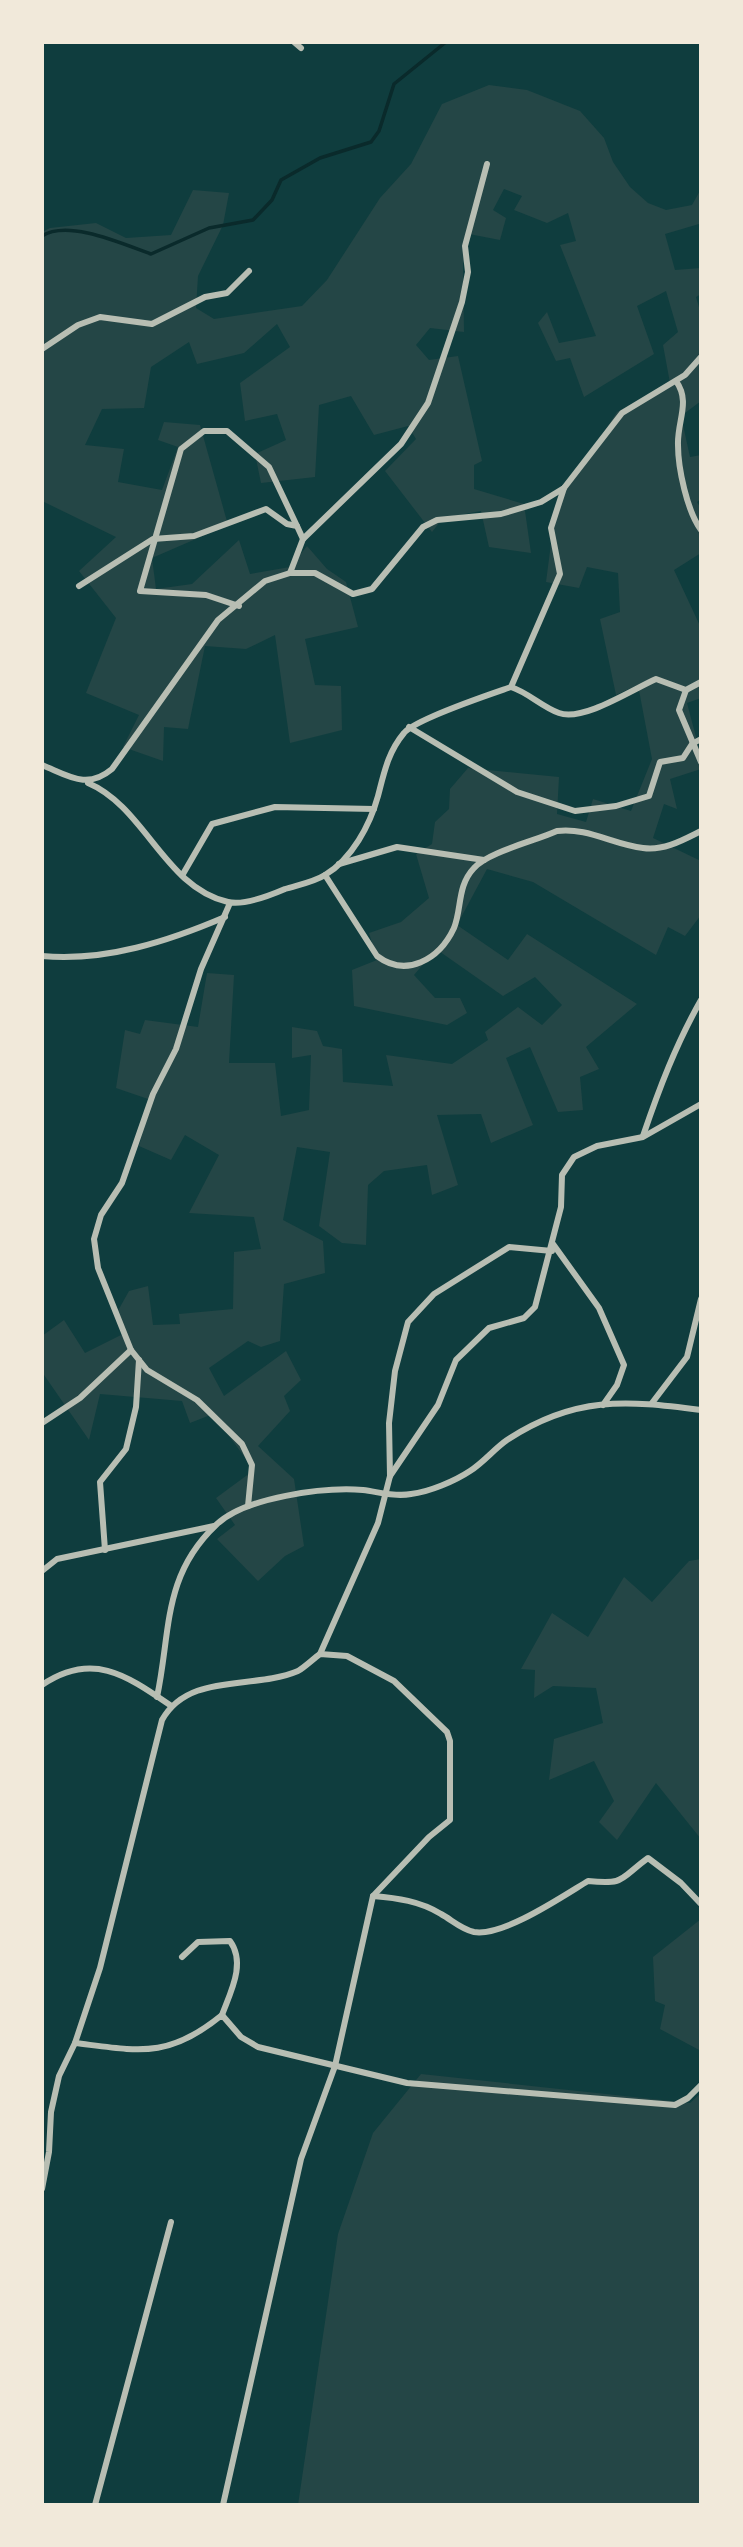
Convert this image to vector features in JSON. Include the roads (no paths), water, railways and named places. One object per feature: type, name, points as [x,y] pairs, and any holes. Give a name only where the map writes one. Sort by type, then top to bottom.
[{"type":"street","points":[[294,42],[300,48]]},
{"type":"street","points":[[290,573],[303,539],[401,444],[428,403],[462,302],[468,272],[464,246],[486,164]]},
{"type":"street","points":[[42,349],[78,325],[100,317],[152,324],[205,297],[227,293],[249,271]]},
{"type":"street","points":[[511,687],[559,574],[551,527],[564,488],[622,413],[676,381],[701,358]]},
{"type":"street","points":[[676,381],[684,399],[678,444],[679,460],[690,508],[701,530]]},
{"type":"street","points":[[239,606],[206,594],[140,591],[181,449],[204,431],[227,431],[269,467],[303,539]]},
{"type":"street","points":[[86,782],[101,779],[113,769],[218,620],[239,606],[265,581],[290,573],[315,573],[353,594],[363,593],[372,589],[423,527],[436,520],[501,514],[541,502],[564,488]]},
{"type":"street","points":[[79,586],[153,539],[194,536],[266,509],[287,524],[297,526]]},
{"type":"street","points":[[42,765],[86,782],[123,806],[183,874],[200,889],[230,903],[269,895],[325,875],[337,864],[355,846],[374,809],[383,768],[409,727],[511,687],[529,693],[559,713],[572,715],[602,706],[656,679],[686,690]]},
{"type":"street","points":[[701,682],[686,690],[680,710],[701,762]]},
{"type":"street","points":[[409,727],[517,792],[575,811],[615,806],[649,796],[660,762],[683,758],[692,744],[701,738]]},
{"type":"street","points":[[183,874],[212,824],[275,807],[374,809]]},
{"type":"street","points":[[325,875],[377,956],[386,963],[410,967],[427,960],[441,946],[454,927],[458,898],[465,879],[484,860],[557,831],[569,829],[644,849],[672,845],[701,831]]},
{"type":"street","points":[[337,864],[397,847],[484,860]]},
{"type":"street","points":[[230,903],[201,969],[176,1049],[153,1094],[122,1183],[101,1215],[94,1239],[98,1268],[131,1350],[147,1370],[197,1400],[242,1444],[252,1465],[248,1506]]},
{"type":"street","points":[[42,956],[122,950],[172,940],[225,917]]},
{"type":"street","points":[[643,1137],[660,1084],[684,1030],[701,1000]]},
{"type":"street","points":[[42,2189],[49,2152],[51,2112],[59,2076],[75,2043],[100,1968],[162,1720],[170,1706],[184,1696],[206,1688],[298,1671],[320,1654],[378,1522],[390,1476],[438,1405],[456,1360],[489,1328],[504,1326],[531,1314],[561,1208],[562,1175],[574,1157],[597,1146],[643,1137],[701,1104]]},
{"type":"street","points":[[390,1476],[389,1423],[393,1384],[408,1322],[434,1294],[509,1247],[552,1247]]},
{"type":"street","points":[[552,1247],[599,1308],[624,1365],[617,1385],[603,1405]]},
{"type":"street","points":[[652,1403],[687,1357],[701,1299]]},
{"type":"street","points":[[42,1423],[80,1398],[131,1350]]},
{"type":"street","points":[[105,1550],[100,1482],[126,1449],[136,1407],[139,1360]]},
{"type":"street","points":[[157,1697],[165,1663],[171,1598],[188,1561],[215,1526],[228,1516],[248,1506],[289,1496],[334,1491],[412,1494],[446,1483],[470,1471],[506,1441],[577,1406],[652,1403],[701,1410]]},
{"type":"street","points":[[42,1571],[57,1559],[215,1526]]},
{"type":"street","points":[[223,2505],[301,2159],[335,2066],[373,1896],[429,1837],[450,1820],[450,1741],[443,1724],[394,1681],[347,1656],[320,1654]]},
{"type":"street","points":[[42,1685],[56,1676],[91,1666],[117,1674],[170,1706]]},
{"type":"street","points":[[373,1896],[402,1898],[440,1913],[458,1926],[476,1932],[489,1931],[530,1915],[588,1881],[609,1885],[622,1881],[648,1858],[681,1883],[701,1904]]},
{"type":"street","points":[[75,2043],[146,2052],[197,2036],[222,2015],[239,1962],[237,1950],[230,1941],[198,1942],[182,1957]]},
{"type":"street","points":[[222,2015],[241,2037],[258,2047],[407,2083],[676,2105],[701,2085]]},
{"type":"street","points":[[42,2117],[51,2112]]},
{"type":"street","points":[[96,2505],[171,2222]]},
{"type":"waterway","points":[[42,236],[53,231],[81,232],[111,239],[151,254],[209,228],[253,220],[272,200],[281,180],[320,158],[371,142],[379,131],[394,84],[446,42]]}]
